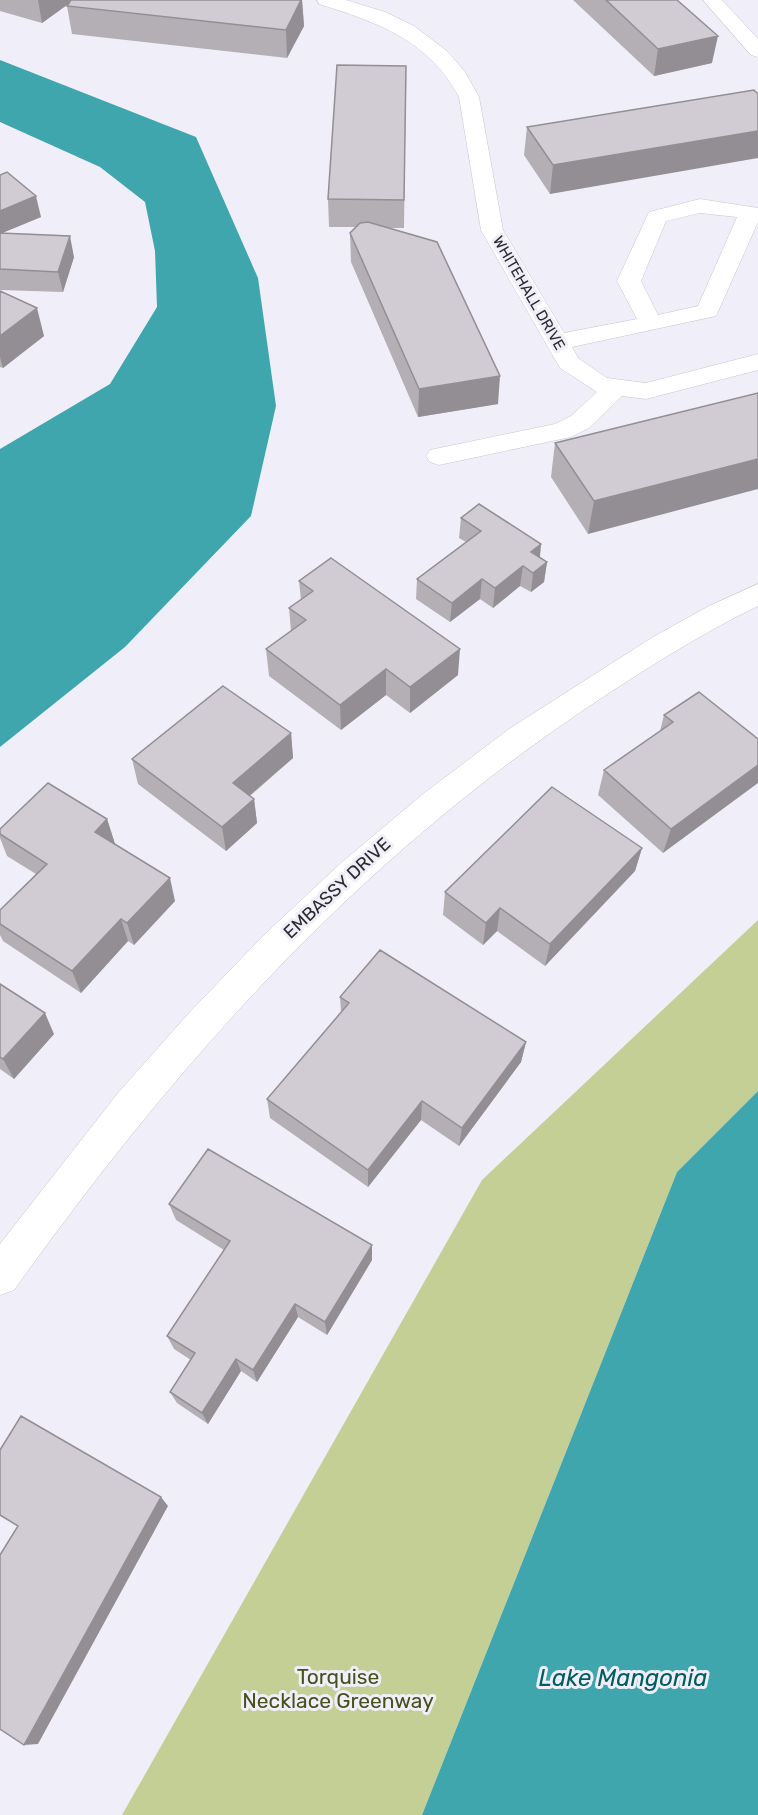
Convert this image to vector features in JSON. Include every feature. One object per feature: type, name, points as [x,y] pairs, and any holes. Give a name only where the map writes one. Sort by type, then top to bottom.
[{"type":"street","name":"WHITEHALL DRIVE","points":[[326,0],[378,16],[407,30],[441,56],[458,76],[469,97],[492,230],[569,363],[600,385],[646,391],[758,362]]},
{"type":"street","points":[[712,0],[758,51]]},
{"type":"street","points":[[557,342],[651,324],[708,311],[754,214],[699,206],[657,217],[629,281],[651,324]]},
{"type":"street","points":[[439,456],[562,431],[580,422],[617,387]]},
{"type":"street","name":"EMBASSY DRIVE","points":[[0,1276],[46,1211],[149,1081],[263,957],[362,863],[460,781],[557,711],[653,650],[758,594]]},
{"type":"green space","name":"Torquise Necklace Greenway","points":[[758,920],[758,1091],[677,1172],[422,1815],[122,1815],[482,1180]]},
{"type":"water","points":[[0,60],[196,137],[258,278],[276,406],[251,516],[125,647],[0,747],[0,449],[110,384],[157,307],[155,251],[145,202],[100,167],[0,122]]},
{"type":"water","name":"Lake Mangonia","points":[[758,1091],[758,1815],[422,1815],[677,1172]]},
{"type":"building","points":[[71,0],[301,0],[286,30],[67,6]]},
{"type":"building","points":[[606,0],[677,0],[718,36],[658,49]]},
{"type":"building","points":[[337,65],[406,66],[404,200],[328,199]]},
{"type":"building","points":[[754,90],[758,94],[758,131],[553,165],[527,127]]},
{"type":"building","points":[[7,172],[36,196],[0,211],[0,175]]},
{"type":"building","points":[[368,222],[437,242],[500,376],[419,389],[350,233],[360,223]]},
{"type":"building","points":[[0,233],[70,236],[58,272],[0,269]]},
{"type":"building","points":[[0,291],[37,308],[0,336]]},
{"type":"building","points":[[758,393],[758,459],[594,501],[555,443]]},
{"type":"building","points":[[479,504],[541,544],[531,552],[547,562],[533,573],[523,566],[495,588],[482,579],[452,603],[417,579],[481,531],[461,518]]},
{"type":"building","points":[[331,558],[460,649],[410,687],[386,669],[340,705],[266,649],[306,620],[289,608],[313,591],[299,581]]},
{"type":"building","points":[[223,686],[291,733],[233,783],[254,799],[222,827],[132,759]]},
{"type":"building","points":[[699,692],[758,739],[758,765],[671,829],[604,770],[673,722],[664,715]]},
{"type":"building","points":[[48,783],[107,819],[95,832],[170,878],[127,923],[121,919],[72,971],[0,924],[0,910],[47,864],[0,834],[0,829]]},
{"type":"building","points":[[552,787],[642,848],[550,944],[500,908],[486,923],[445,892]]},
{"type":"building","points":[[380,950],[526,1042],[462,1128],[422,1101],[368,1170],[267,1099],[349,1003],[340,997]]},
{"type":"building","points":[[0,984],[45,1013],[3,1059],[0,1057]]},
{"type":"building","points":[[208,1149],[372,1245],[325,1322],[295,1304],[253,1370],[236,1359],[202,1413],[170,1392],[195,1353],[167,1336],[230,1241],[169,1204]]},
{"type":"building","points":[[21,1416],[161,1497],[24,1745],[0,1729],[0,1555],[18,1526],[0,1515],[0,1450]]}]
